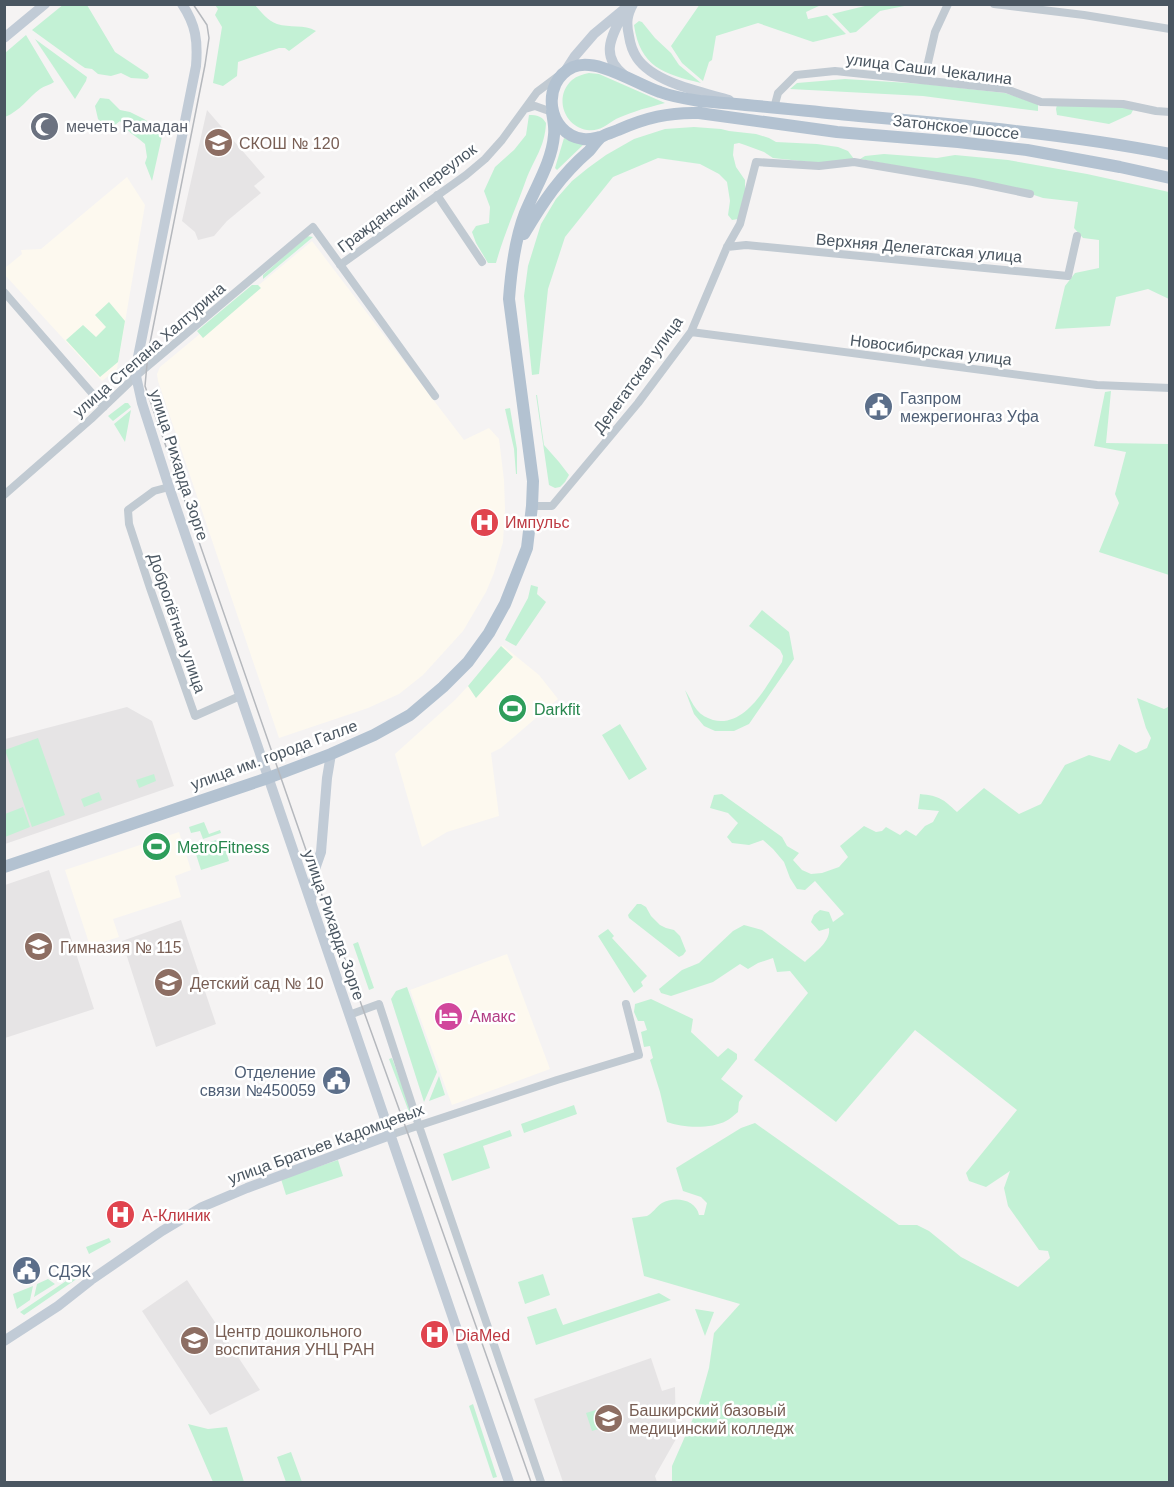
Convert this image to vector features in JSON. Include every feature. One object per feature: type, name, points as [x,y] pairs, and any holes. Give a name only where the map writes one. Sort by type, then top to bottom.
[{"type":"main road","points":[[4,39],[45,4]]},
{"type":"main road","points":[[136,376],[196,66],[195,32],[191,18],[182,4]]},
{"type":"main road","points":[[563,74],[594,34],[630,6]]},
{"type":"main road","points":[[630,6],[615,28],[609,47],[612,62],[630,80]]},
{"type":"main road","points":[[630,6],[627,23],[630,42],[635,56],[642,64],[671,81],[744,104]]},
{"type":"main road","name":"Затонское шоссе","points":[[563,74],[576,66],[590,65],[615,72],[661,93],[700,101],[954,123],[1032,132],[1170,154]]},
{"type":"main road","name":"улица им. города Галле","points":[[4,867],[268,778],[332,754],[374,735],[410,715],[443,687],[468,662],[489,633],[505,604],[527,548],[533,482],[509,299],[511,271],[525,215],[553,145],[555,133],[551,95],[563,74]]},
{"type":"main road","points":[[552,112],[566,132],[583,139],[602,137]]},
{"type":"main road","name":"улица им. города Галле","points":[[516,248],[542,203],[557,183],[602,137],[640,120],[666,114],[699,113],[738,119]]},
{"type":"main road","name":"Затонское шоссе","points":[[738,119],[837,132],[1027,150],[1170,178]]},
{"type":"main road","name":"улица Рихарда Зорге","points":[[136,376],[142,403],[169,487],[509,1482]]},
{"type":"main road","points":[[311,904],[315,869],[321,852],[327,778],[332,754]]},
{"type":"main road","name":"улица Братьев Кадомцевых","points":[[4,1341],[58,1306],[162,1231],[202,1208],[226,1196],[390,1135]]},
{"type":"street","points":[[924,80],[935,32],[948,4]]},
{"type":"street","points":[[994,4],[1170,29]]},
{"type":"street","name":"улица Саши Чекалина","points":[[774,108],[778,93],[796,75],[835,71],[1006,89],[1041,102],[1123,104],[1170,112]]},
{"type":"street","name":"Гражданский переулок","points":[[340,265],[466,175],[502,140],[537,92],[563,74]]},
{"type":"street","points":[[525,109],[535,106],[552,112]]},
{"type":"street","name":"Делегатская улица","points":[[532,506],[552,506],[638,403],[691,332],[727,247],[740,224],[756,162],[819,166],[854,162],[1030,194]]},
{"type":"street","points":[[437,195],[482,262]]},
{"type":"street","name":"улица Степана Халтурина","points":[[4,495],[136,376],[313,227],[340,265]]},
{"type":"street","name":"Верхняя Делегатская улица","points":[[727,247],[746,244],[1068,276],[1077,236]]},
{"type":"street","points":[[340,265],[435,396]]},
{"type":"street","points":[[4,292],[104,407]]},
{"type":"street","name":"Новосибирская улица","points":[[691,332],[1097,385],[1170,388]]},
{"type":"street","name":"Добролётная улица","points":[[169,487],[154,491],[128,510],[129,524],[150,588],[195,716],[240,696]]},
{"type":"street","points":[[349,1015],[379,1004],[541,1482]]},
{"type":"street","name":"улица Братьев Кадомцевых","points":[[390,1135],[639,1055],[626,1004]]},
{"type":"shaded area","name":"СКОШ № 120","points":[[207,110],[265,177],[254,186],[261,193],[227,221],[214,236],[198,240],[195,232],[182,221]]},
{"type":"shaded area","points":[[127,177],[145,205],[117,369],[102,381],[5,275],[5,268],[22,254],[21,250],[41,249]]},
{"type":"shaded area","points":[[312,241],[464,440],[489,428],[499,439],[504,480],[503,542],[486,592],[463,631],[423,675],[399,694],[368,708],[279,738],[157,374],[160,367]]},
{"type":"shaded area","points":[[502,645],[539,675],[558,699],[501,748],[491,753],[499,816],[447,832],[422,847],[395,754],[455,700]]},
{"type":"shaded area","points":[[127,707],[152,721],[174,786],[5,844],[5,739]]},
{"type":"shaded area","points":[[179,832],[191,870],[175,876],[181,897],[113,919],[119,937],[90,946],[65,870]]},
{"type":"shaded area","name":"Гимназия № 115","points":[[49,870],[94,1009],[5,1038],[5,885]]},
{"type":"shaded area","name":"Детский сад № 10","points":[[181,920],[216,1024],[156,1047],[122,941]]},
{"type":"shaded area","points":[[507,954],[550,1069],[452,1105],[410,990]]},
{"type":"shaded area","name":"Центр дошкольного воспитания УНЦ РАН","points":[[187,1280],[260,1390],[210,1415],[142,1311]]},
{"type":"shaded area","name":"Башкирский базовый медицинский колледж","points":[[651,1358],[662,1391],[675,1387],[676,1439],[655,1476],[657,1482],[563,1482],[534,1399]]},
{"type":"green space","points":[[64,4],[87,5],[115,52],[148,74],[149,77],[147,79],[131,78],[121,73],[111,76],[98,74],[92,69],[85,68],[32,30]]},
{"type":"green space","points":[[700,4],[821,5],[806,12],[808,19],[827,15],[846,34],[813,42],[758,23],[716,36],[712,60],[709,62],[703,81],[682,63],[671,46]]},
{"type":"green space","points":[[215,5],[255,5],[274,23],[316,31],[289,51],[279,48],[238,62],[237,76],[223,86],[213,83],[222,27],[215,15],[218,9]]},
{"type":"green space","points":[[869,5],[909,5],[880,11],[856,32],[850,33],[832,14]]},
{"type":"green space","points":[[639,21],[671,53],[679,65],[701,83],[665,72],[648,59],[637,39],[634,25]]},
{"type":"green space","points":[[26,35],[54,82],[40,89],[20,108],[5,117],[5,53]]},
{"type":"green space","points":[[35,39],[87,77],[75,99]]},
{"type":"green space","points":[[589,73],[599,74],[665,103],[623,116],[599,129],[587,130],[579,127],[567,117],[563,94],[572,80]]},
{"type":"green space","points":[[845,79],[925,84],[1005,93],[1038,104],[1038,111],[923,96],[790,89],[797,83]]},
{"type":"green space","points":[[100,98],[109,99],[120,110],[144,119],[163,132],[152,181],[145,163],[147,157],[145,144],[120,121],[111,128],[105,127],[98,119],[95,106]]},
{"type":"green space","points":[[1057,105],[1123,107],[1133,110],[1131,114],[1109,124],[1057,115]]},
{"type":"green space","points":[[529,115],[539,116],[546,123],[544,139],[506,231],[496,263],[488,263],[472,232],[476,226],[489,223],[490,207],[484,191],[495,167],[514,150],[526,135]]},
{"type":"green space","points":[[694,127],[756,134],[776,142],[838,147],[848,151],[854,159],[819,163],[773,158],[745,145],[734,144],[733,155],[736,167],[745,180],[745,197],[738,219],[732,220],[728,215],[730,201],[727,182],[719,174],[700,164],[658,158],[613,177],[565,237],[548,289],[539,374],[532,375],[524,296],[528,266],[541,224],[556,199],[588,168],[634,139],[665,129]]},
{"type":"green space","points":[[564,138],[583,145],[557,170],[555,168]]},
{"type":"green space","points":[[884,154],[937,158],[955,155],[1008,160],[1169,192],[1169,299],[1148,289],[1116,297],[1110,326],[1055,329],[1065,286],[1075,273],[1099,268],[1099,240],[1083,238],[1074,228],[1078,202],[1043,198],[1007,186],[860,159],[865,156]]},
{"type":"green space","points":[[307,236],[313,237],[263,279],[263,275]]},
{"type":"green space","points":[[252,285],[258,285],[261,288],[203,338],[197,331]]},
{"type":"green space","points":[[109,302],[125,321],[118,362],[100,377],[66,340],[83,325],[96,337],[106,327],[95,315]]},
{"type":"green space","points":[[1111,391],[1106,443],[1169,444],[1169,575],[1099,552],[1119,503],[1115,494],[1126,452],[1094,446],[1105,392]]},
{"type":"green space","points":[[536,395],[544,445],[569,475],[560,487],[555,488],[549,485]]},
{"type":"green space","points":[[125,403],[131,407],[113,421],[108,416]]},
{"type":"green space","points":[[510,408],[517,449],[517,474],[505,409]]},
{"type":"green space","points":[[131,410],[125,442],[114,424]]},
{"type":"green space","points":[[531,585],[538,587],[537,594],[546,602],[516,646],[505,640],[528,598]]},
{"type":"green space","points":[[762,610],[789,632],[794,659],[749,724],[734,731],[715,731],[704,726],[694,714],[685,690],[699,712],[713,720],[725,721],[736,718],[754,703],[782,662],[783,656],[780,650],[749,626]]},
{"type":"green space","points":[[501,646],[513,657],[476,698],[468,686]]},
{"type":"green space","points":[[1137,698],[1164,709],[1170,706],[1169,1482],[672,1482],[672,1466],[698,1407],[709,1368],[714,1333],[740,1304],[644,1276],[632,1218],[647,1216],[662,1203],[672,1200],[689,1202],[694,1205],[699,1215],[704,1215],[707,1203],[701,1197],[683,1191],[676,1168],[741,1128],[755,1123],[899,1225],[917,1225],[929,1231],[961,1257],[1018,1287],[1050,1258],[1048,1251],[1039,1250],[1008,1206],[1004,1188],[1010,1171],[986,1187],[969,1181],[966,1173],[1017,1110],[915,1030],[836,1122],[754,1060],[808,993],[790,971],[777,972],[773,958],[748,969],[740,964],[713,982],[671,996],[661,993],[659,989],[682,970],[699,963],[733,931],[744,925],[762,930],[805,962],[821,947],[829,933],[829,928],[819,931],[811,922],[814,915],[820,910],[829,912],[833,922],[844,914],[815,881],[805,890],[797,889],[784,862],[763,840],[749,845],[732,843],[727,837],[738,823],[728,813],[710,808],[714,795],[722,794],[782,837],[787,846],[799,853],[793,860],[802,870],[811,874],[822,873],[839,867],[848,857],[840,846],[864,826],[876,832],[886,827],[900,835],[906,830],[916,836],[925,826],[933,822],[939,811],[918,809],[920,794],[941,799],[957,812],[984,788],[1019,814],[1041,804],[1065,765],[1089,755],[1110,761],[1119,744],[1136,753],[1147,748],[1151,738]]},
{"type":"green space","points":[[620,724],[647,769],[629,780],[602,735]]},
{"type":"green space","points":[[38,738],[65,815],[32,827],[5,750]]},
{"type":"green space","points":[[154,774],[156,781],[139,788],[136,780]]},
{"type":"green space","points":[[99,792],[102,800],[84,807],[81,799]]},
{"type":"green space","points":[[23,807],[30,827],[5,837],[5,814]]},
{"type":"green space","points":[[204,822],[209,834],[220,830],[221,833],[203,839],[200,831],[191,833],[189,827]]},
{"type":"green space","points":[[216,840],[218,847],[224,845],[229,861],[201,870],[194,848]]},
{"type":"green space","points":[[637,904],[646,907],[660,925],[674,930],[680,936],[686,951],[683,955],[679,957],[629,918],[628,915]]},
{"type":"green space","points":[[608,929],[614,936],[612,938],[647,976],[641,982],[643,986],[634,993],[598,936]]},
{"type":"green space","points":[[358,942],[374,988],[369,990],[353,944]]},
{"type":"green space","points":[[407,987],[437,1072],[424,1102],[391,999],[396,991]]},
{"type":"green space","points":[[651,999],[693,1019],[691,1032],[718,1057],[728,1048],[737,1054],[737,1059],[721,1079],[743,1096],[739,1102],[738,1112],[728,1120],[720,1124],[697,1127],[667,1122],[650,1060],[653,1058],[650,1046],[644,1047],[641,1032],[647,1030],[644,1021],[638,1021],[634,1012],[635,1004]]},
{"type":"green space","points":[[392,1058],[412,1111],[409,1112],[389,1059]]},
{"type":"green space","points":[[439,1076],[445,1095],[429,1101]]},
{"type":"green space","points":[[574,1105],[577,1114],[524,1133],[521,1124]]},
{"type":"green space","points":[[367,1126],[369,1134],[346,1142],[338,1136]]},
{"type":"green space","points":[[510,1130],[512,1136],[483,1146],[490,1168],[452,1181],[443,1154]]},
{"type":"green space","points":[[338,1160],[343,1176],[286,1195],[281,1179]]},
{"type":"green space","points":[[109,1238],[111,1242],[89,1254],[86,1247]]},
{"type":"green space","points":[[78,1273],[78,1278],[24,1315],[20,1312]]},
{"type":"green space","points":[[543,1274],[550,1295],[525,1304],[518,1282]]},
{"type":"green space","points":[[48,1279],[55,1284],[34,1297],[37,1284]]},
{"type":"green space","points":[[33,1286],[30,1300],[17,1309],[13,1294]]},
{"type":"green space","points":[[659,1293],[671,1300],[536,1345],[527,1317],[556,1308],[563,1325]]},
{"type":"green space","points":[[695,1309],[714,1312],[705,1336]]},
{"type":"green space","points":[[473,1404],[497,1477],[493,1478],[469,1406]]},
{"type":"green space","points":[[599,1409],[602,1428],[592,1431],[586,1413]]},
{"type":"green space","points":[[188,1424],[208,1429],[227,1427],[244,1482],[213,1482]]},
{"type":"green space","points":[[291,1452],[302,1482],[286,1482],[277,1457]]},
{"type":"tram line","points":[[193,4],[207,25],[209,38],[148,353],[145,386],[315,876],[531,1482]]},
{"type":"place","name":"мечеть Рамадан","points":[[45,126]]},
{"type":"place","name":"СКОШ № 120","points":[[218,143]]},
{"type":"place","name":"Газпром межрегионгаз Уфа","points":[[879,407]]},
{"type":"place","name":"Импульс","points":[[484,522]]},
{"type":"place","name":"Darkfit","points":[[513,709]]},
{"type":"place","name":"MetroFitness","points":[[156,847]]},
{"type":"place","name":"Гимназия № 115","points":[[39,947]]},
{"type":"place","name":"Детский сад № 10","points":[[169,983]]},
{"type":"place","name":"Амакс","points":[[449,1016]]},
{"type":"place","name":"Отделение связи №450059","points":[[337,1081]]},
{"type":"place","name":"А-Клиник","points":[[121,1215]]},
{"type":"place","name":"СДЭК","points":[[27,1271]]},
{"type":"place","name":"DiaMed","points":[[434,1335]]},
{"type":"place","name":"Центр дошкольного воспитания УНЦ РАН","points":[[194,1340]]},
{"type":"place","name":"Башкирский базовый медицинский колледж","points":[[608,1419]]}]
